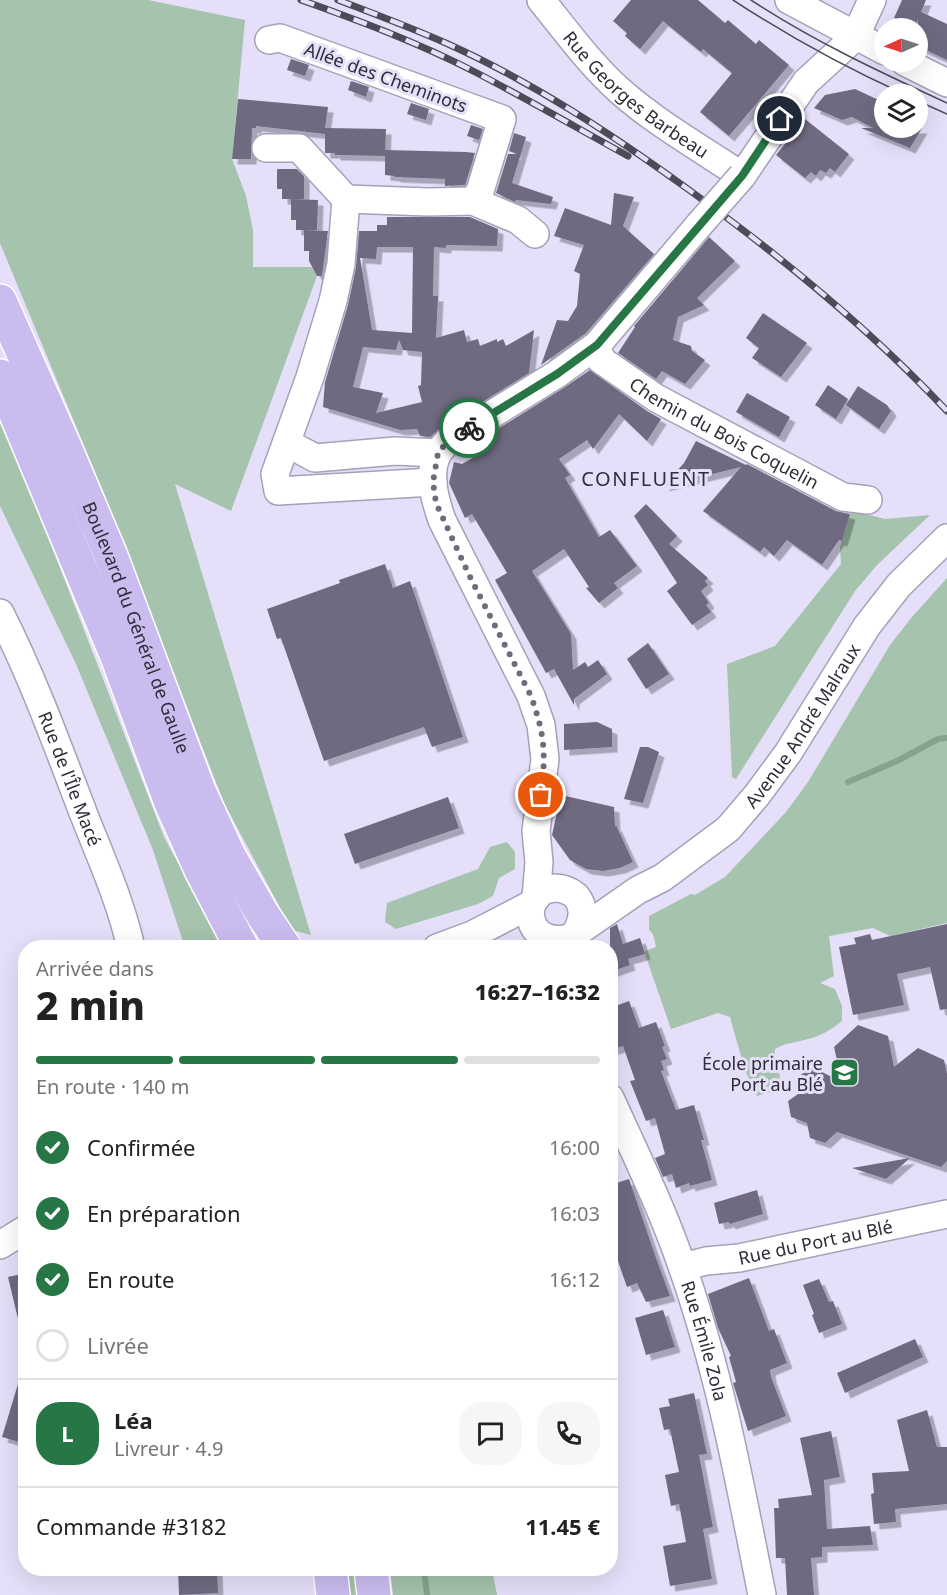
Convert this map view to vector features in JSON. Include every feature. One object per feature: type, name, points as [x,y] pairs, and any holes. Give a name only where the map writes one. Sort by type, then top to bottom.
[{"type":"main road","name":"Boulevard du Général de Gaulle","points":[[0,301],[111,556],[199,791],[229,856],[280,940]]},
{"type":"main road","name":"Boulevard du Général de Gaulle","points":[[0,376],[118,659],[171,803],[201,870],[238,940]]},
{"type":"main road","points":[[331,1576],[333,1595]]},
{"type":"main road","points":[[372,1576],[374,1595]]},
{"type":"street","name":"Rue Georges Barbeau","points":[[541,0],[590,61],[621,92],[742,176]]},
{"type":"street","points":[[789,0],[874,46]]},
{"type":"street","points":[[550,897],[539,862],[536,831],[545,759],[541,725],[531,696],[442,520],[436,503],[433,482],[438,453],[447,442],[557,374],[597,345],[742,176],[806,82],[855,37],[872,0]]},
{"type":"street","name":"Allée des Cheminots","points":[[269,40],[280,38],[502,119],[480,191],[473,201]]},
{"type":"street","points":[[925,72],[947,83]]},
{"type":"street","points":[[266,148],[299,148],[346,199],[473,201],[518,220],[535,234]]},
{"type":"street","points":[[346,199],[341,264],[335,292],[310,377],[275,474],[278,490],[433,482]]},
{"type":"street","name":"Chemin du Bois Coquelin","points":[[597,345],[601,360],[656,398],[843,496],[868,500]]},
{"type":"street","points":[[287,443],[315,458],[395,451],[438,453]]},
{"type":"street","name":"Avenue André Malraux","points":[[472,935],[557,940],[638,890],[662,878],[728,829],[788,753],[867,626],[899,585],[938,546]]},
{"type":"street","name":"Rue de l'Île Macé","points":[[0,613],[20,652],[81,807],[118,904],[129,940]]},
{"type":"street","name":"Avenue André Malraux","points":[[459,940],[550,897],[638,890]]},
{"type":"street","points":[[550,897],[583,909],[582,921],[557,940],[535,931],[530,919],[550,897]]},
{"type":"street","name":"Rue Émile Zola","points":[[618,1116],[668,1226],[699,1317],[727,1421],[762,1595]]},
{"type":"street","name":"Rue du Port au Blé","points":[[683,1267],[706,1261],[739,1258],[947,1214]]},
{"type":"street","points":[[0,1245],[18,1234]]},
{"type":"green space","points":[[0,0],[148,0],[245,20],[232,159],[246,196],[253,230],[253,267],[312,267],[317,276],[231,511],[175,484],[311,935],[292,930],[224,803],[104,494],[0,243]]},
{"type":"green space","points":[[0,420],[23,472],[164,837],[220,940],[182,940],[153,850],[76,664],[0,506]]},
{"type":"green space","points":[[851,510],[885,519],[930,515],[877,565],[855,591],[736,779],[732,777],[727,664],[775,646],[841,564],[840,547]]},
{"type":"green space","points":[[947,578],[947,923],[890,936],[873,928],[829,936],[834,976],[820,983],[835,989],[842,1006],[842,1021],[817,1036],[775,1049],[774,1063],[780,1075],[779,1082],[770,1092],[757,1096],[745,1070],[730,1017],[718,1013],[671,1029],[645,954],[645,951],[656,947],[653,934],[649,930],[649,916],[691,894],[695,895],[725,877],[786,812],[808,782],[890,645]]},
{"type":"green space","points":[[507,842],[515,852],[515,869],[499,878],[493,896],[478,904],[396,929],[385,922],[387,903],[478,869],[490,847]]},
{"type":"green space","points":[[345,1576],[355,1576],[357,1595],[346,1595]]},
{"type":"green space","points":[[391,1576],[493,1576],[497,1595],[393,1595]]},
{"type":"building","points":[[631,0],[698,0],[725,23],[728,20],[756,44],[759,40],[789,65],[729,136],[700,112],[732,73],[703,49],[701,52],[663,21],[640,49],[613,21]]},
{"type":"building","points":[[902,0],[926,0],[921,12],[947,24],[947,60],[928,51],[928,18],[894,18]]},
{"type":"building","points":[[291,59],[309,65],[305,76],[287,70]]},
{"type":"building","points":[[351,81],[369,87],[366,97],[348,90]]},
{"type":"building","points":[[855,89],[874,98],[874,133],[861,128],[873,128],[852,117],[842,120],[814,108],[825,95]]},
{"type":"building","points":[[238,99],[328,107],[325,128],[386,129],[385,156],[325,153],[325,134],[256,126],[252,128],[251,159],[232,159]]},
{"type":"building","points":[[411,103],[429,109],[426,120],[407,114]]},
{"type":"building","points":[[805,119],[849,154],[835,172],[830,168],[826,173],[820,170],[816,176],[811,172],[805,178],[776,155]]},
{"type":"building","points":[[471,125],[483,129],[479,140],[467,136]]},
{"type":"building","points":[[514,133],[526,137],[512,183],[553,197],[551,204],[516,200],[515,202],[496,193],[508,154],[517,154],[509,151]]},
{"type":"building","points":[[886,138],[916,138],[910,148]]},
{"type":"building","points":[[385,150],[475,153],[465,185],[445,186],[445,179],[385,175]]},
{"type":"building","points":[[277,169],[297,169],[304,176],[304,199],[282,199],[282,189],[277,189]]},
{"type":"building","points":[[614,193],[634,197],[623,226],[654,254],[586,333],[541,365],[557,320],[568,321],[577,306],[580,274],[574,271],[584,245],[554,236],[565,208],[611,225]]},
{"type":"building","points":[[291,199],[318,200],[317,230],[296,230],[296,220],[291,220]]},
{"type":"building","points":[[387,217],[470,217],[498,229],[497,246],[446,245],[446,248],[434,247],[433,296],[438,296],[436,338],[464,330],[467,342],[478,339],[480,346],[503,339],[506,346],[534,330],[529,373],[439,429],[430,437],[420,436],[417,429],[400,430],[323,407],[325,382],[348,305],[356,267],[359,231],[377,231],[377,225],[387,225]],"holes":[[[377,247],[413,247],[412,333],[372,330],[360,258],[376,259]],[[399,340],[403,350],[422,352],[421,385],[418,386],[422,402],[376,413],[383,393],[353,387],[363,347],[396,350]]]},
{"type":"building","points":[[304,230],[328,231],[322,276],[317,276],[309,261],[309,251],[304,251]]},
{"type":"building","points":[[709,237],[735,261],[697,298],[704,305],[678,317],[673,340],[691,346],[692,351],[705,360],[685,384],[662,371],[656,379],[618,353],[634,326]]},
{"type":"building","points":[[763,313],[807,343],[781,377],[752,358],[759,348],[746,338]]},
{"type":"building","points":[[590,370],[661,419],[647,441],[619,414],[593,449],[587,440],[559,459],[570,475],[565,478],[599,537],[610,530],[637,566],[614,583],[618,588],[599,603],[586,588],[589,587],[564,549],[532,571],[571,634],[573,670],[585,662],[588,667],[598,660],[607,674],[574,699],[574,705],[554,669],[546,673],[495,580],[507,573],[472,514],[465,518],[449,483],[454,462],[462,464],[485,451],[480,440]]},
{"type":"building","points":[[828,385],[848,399],[836,419],[815,405]]},
{"type":"building","points":[[858,386],[887,405],[891,411],[879,429],[846,405]]},
{"type":"building","points":[[747,393],[790,417],[779,437],[736,412]]},
{"type":"building","points":[[696,441],[747,464],[836,511],[850,514],[842,541],[839,540],[822,565],[787,540],[774,556],[764,547],[760,552],[703,511],[741,467],[663,486],[684,463]]},
{"type":"building","points":[[646,504],[677,536],[669,544],[708,578],[705,581],[708,585],[701,591],[709,603],[706,605],[711,612],[692,625],[667,591],[677,583],[634,516]]},
{"type":"building","points":[[385,564],[393,588],[410,581],[463,737],[432,747],[424,727],[324,761],[281,638],[277,639],[267,609]]},
{"type":"building","points":[[648,643],[669,674],[646,689],[627,659]]},
{"type":"building","points":[[597,722],[612,729],[612,747],[564,750],[564,724]]},
{"type":"building","points":[[640,747],[648,747],[659,752],[643,803],[624,799]]},
{"type":"building","points":[[561,795],[614,807],[615,827],[616,825],[633,862],[620,868],[603,871],[586,869],[570,860],[552,835]]},
{"type":"building","points":[[448,797],[459,828],[355,864],[344,834]]},
{"type":"building","points":[[617,924],[623,944],[640,938],[645,954],[628,959],[630,965],[618,969],[618,940],[610,940],[610,928]]},
{"type":"building","points":[[947,924],[947,1009],[940,1010],[930,967],[897,974],[904,1005],[853,1015],[839,947],[856,944],[854,938],[870,934],[872,940]]},
{"type":"building","points":[[629,1001],[639,1028],[656,1022],[667,1059],[661,1061],[664,1070],[661,1071],[676,1110],[694,1105],[712,1180],[690,1186],[689,1183],[676,1188],[672,1174],[663,1177],[655,1158],[665,1154],[655,1118],[646,1121],[630,1081],[635,1080],[623,1046],[618,1048],[618,1005]]},
{"type":"building","points":[[858,1025],[888,1036],[894,1067],[918,1048],[944,1060],[947,1074],[947,1161],[941,1167],[837,1132],[825,1143],[810,1138],[807,1123],[791,1117],[788,1101],[801,1092],[798,1077],[812,1067],[842,1082],[834,1047]]},
{"type":"building","points":[[910,1158],[886,1179],[852,1168]]},
{"type":"building","points":[[629,1179],[670,1296],[646,1302],[637,1283],[627,1287],[618,1261],[618,1182]]},
{"type":"building","points":[[757,1190],[763,1214],[730,1224],[729,1222],[719,1224],[714,1203]]},
{"type":"building","points":[[18,1275],[18,1319],[8,1277]]},
{"type":"building","points":[[749,1278],[769,1331],[774,1329],[787,1363],[770,1370],[786,1416],[748,1431],[733,1383],[736,1382],[729,1357],[731,1356],[718,1328],[708,1294]]},
{"type":"building","points":[[819,1279],[829,1302],[833,1301],[842,1324],[819,1333],[803,1285]]},
{"type":"building","points":[[663,1310],[675,1347],[646,1355],[635,1318]]},
{"type":"building","points":[[915,1339],[923,1357],[845,1393],[837,1373]]},
{"type":"building","points":[[18,1384],[18,1442],[2,1437]]},
{"type":"building","points":[[694,1393],[707,1454],[699,1455],[713,1527],[703,1529],[712,1579],[670,1586],[663,1546],[686,1542],[679,1504],[671,1506],[665,1475],[679,1472],[670,1429],[664,1430],[659,1408],[670,1406],[668,1399]]},
{"type":"building","points":[[927,1410],[937,1447],[947,1447],[947,1504],[895,1509],[896,1522],[874,1524],[871,1494],[874,1493],[872,1473],[909,1471],[897,1420]]},
{"type":"building","points":[[831,1431],[840,1477],[824,1480],[827,1529],[870,1526],[873,1545],[822,1547],[822,1557],[811,1558],[814,1595],[787,1595],[785,1558],[776,1558],[774,1508],[779,1508],[778,1499],[812,1495],[800,1438]]},
{"type":"building","points":[[178,1576],[217,1576],[218,1593],[179,1595]]},
{"type":"waterway","points":[[848,782],[897,761],[938,739],[947,738]]},
{"type":"waterway","points":[[425,1576],[427,1595]]},
{"type":"tram line","points":[[733,0],[774,26],[883,84]]},
{"type":"tram line","points":[[751,0],[774,15],[872,68],[947,103]]},
{"type":"tram line","points":[[928,105],[947,114]]},
{"type":"railway","points":[[301,0],[389,33],[454,61],[628,156]]},
{"type":"railway","points":[[338,0],[421,32],[479,59],[540,92],[628,147],[720,212],[788,265],[886,350],[947,411]]},
{"type":"way so far","points":[[469,428],[447,442],[438,453],[433,482],[436,503],[469,575],[531,696],[541,725],[545,759],[541,795]]},
{"type":"place","name":"École primaire Port au Blé","points":[[844,1073]]},
{"type":"district","name":"CONFLUENT","points":[[646,478]]},
{"type":"route","points":[[469,428],[557,374],[597,345],[652,278],[742,176],[780,119]]}]
